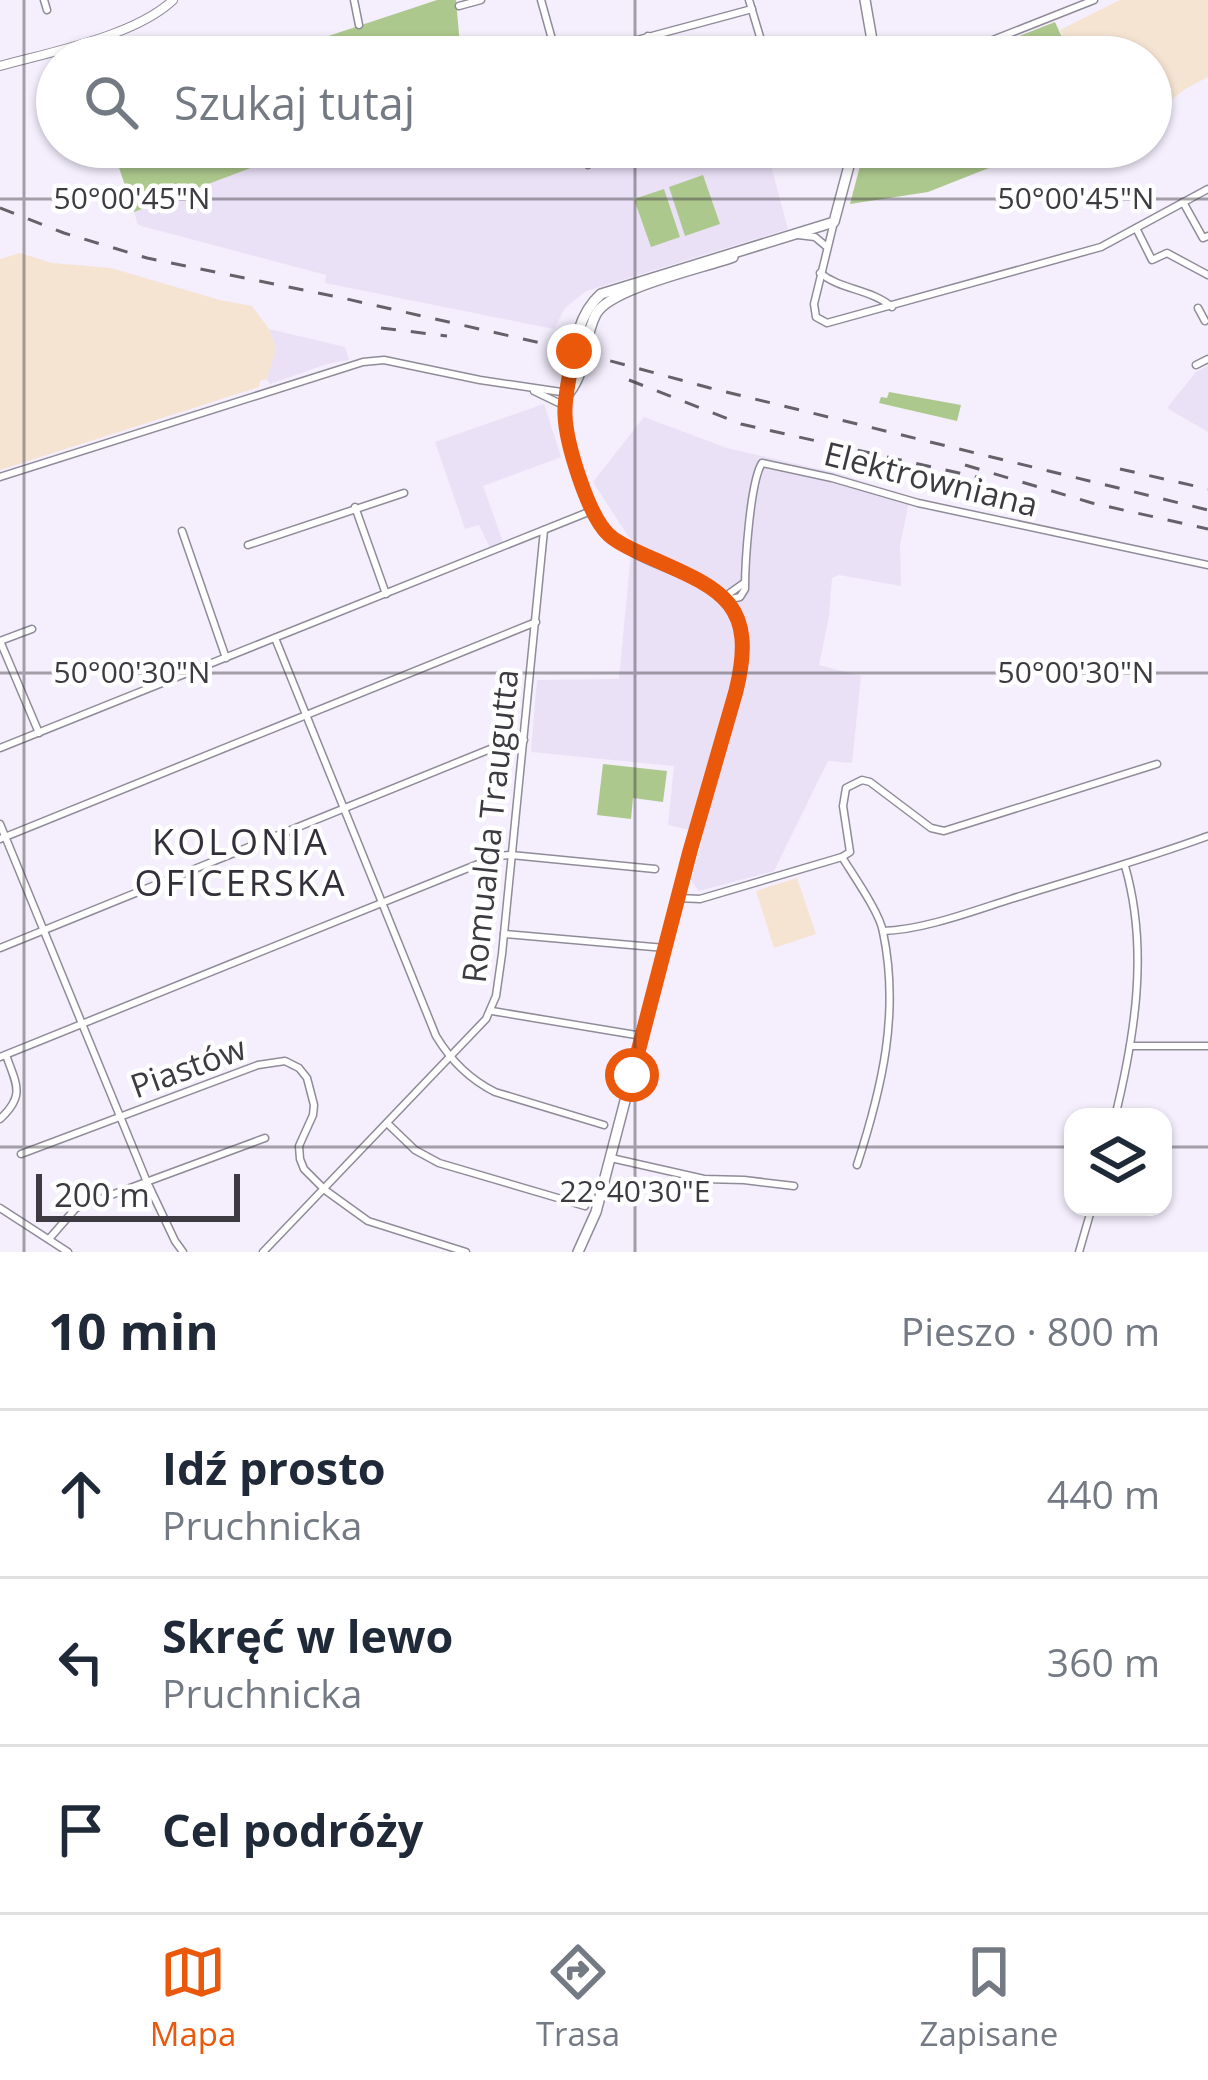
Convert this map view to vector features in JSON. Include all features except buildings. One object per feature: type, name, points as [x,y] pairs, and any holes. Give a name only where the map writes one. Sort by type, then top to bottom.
[{"type":"main road","points":[[865,0],[871,36]]},
{"type":"main road","points":[[578,1252],[611,1159],[742,667],[744,639],[727,600],[704,581],[624,545],[609,535],[591,511],[565,420],[583,314],[601,293],[834,222],[848,168]]},
{"type":"street","points":[[44,0],[46,10]]},
{"type":"street","points":[[102,36],[151,18],[173,0]]},
{"type":"street","points":[[354,0],[359,25]]},
{"type":"street","points":[[459,6],[481,0]]},
{"type":"street","points":[[541,0],[551,36]]},
{"type":"street","points":[[1003,36],[1094,0]]},
{"type":"street","points":[[648,36],[750,4],[760,36]]},
{"type":"street","points":[[0,66],[36,55]]},
{"type":"street","points":[[834,222],[814,312],[821,321],[833,323],[1101,247],[1208,189]]},
{"type":"street","points":[[1183,202],[1203,238],[1208,236]]},
{"type":"street","points":[[1136,228],[1152,260],[1167,253],[1208,275]]},
{"type":"street","points":[[796,234],[814,237],[827,247]]},
{"type":"street","points":[[820,273],[830,281],[884,299],[892,307]]},
{"type":"street","points":[[1198,308],[1207,322]]},
{"type":"street","points":[[1196,365],[1208,358]]},
{"type":"street","points":[[0,477],[363,362],[383,360],[568,393]]},
{"type":"street","points":[[525,388],[566,406]]},
{"type":"street","name":"Elektrowniana","points":[[727,600],[740,597],[745,589],[756,473],[762,463],[927,505],[1208,565]]},
{"type":"street","points":[[248,544],[404,493]]},
{"type":"street","points":[[355,508],[386,594]]},
{"type":"street","points":[[0,748],[591,511]]},
{"type":"street","name":"Romualda Traugutta","points":[[266,1251],[492,1011],[504,934],[544,530]]},
{"type":"street","points":[[182,531],[226,658]]},
{"type":"street","points":[[3,838],[536,622]]},
{"type":"street","points":[[32,629],[0,640],[39,733]]},
{"type":"street","points":[[275,638],[449,1059],[495,1092],[604,1125]]},
{"type":"street","points":[[0,948],[505,743],[524,740]]},
{"type":"street","points":[[857,1165],[875,1110],[887,1046],[890,994],[884,931],[846,854],[846,788],[862,780],[870,782],[931,828],[944,831],[1156,764]]},
{"type":"street","points":[[0,824],[147,1182],[183,1252]]},
{"type":"street","points":[[884,931],[1125,866],[1208,836]]},
{"type":"street","points":[[678,898],[700,899],[846,854]]},
{"type":"street","points":[[0,1119],[18,1094],[3,1056],[498,856],[655,869]]},
{"type":"street","points":[[1117,1108],[1130,1046],[1138,961],[1137,925],[1125,866]]},
{"type":"street","points":[[504,934],[665,948]]},
{"type":"street","points":[[492,1011],[642,1036]]},
{"type":"street","points":[[1130,1046],[1208,1046]]},
{"type":"street","name":"Piastów","points":[[21,1154],[258,1065],[285,1061],[299,1068],[312,1090],[313,1115],[298,1145],[304,1169],[325,1190]]},
{"type":"street","points":[[387,1124],[415,1150],[439,1163],[585,1206]]},
{"type":"street","points":[[49,1239],[76,1208],[265,1138]]},
{"type":"street","points":[[611,1159],[704,1179],[794,1186]]},
{"type":"street","points":[[325,1190],[368,1221],[466,1252]]},
{"type":"street","points":[[0,1208],[68,1252]]},
{"type":"street","points":[[1079,1252],[1089,1216]]},
{"type":"shaded area","points":[[1120,0],[1208,0],[1208,77],[1172,99],[1172,36],[1062,36],[1060,30]]},
{"type":"shaded area","points":[[250,168],[772,168],[788,229],[586,291],[565,308],[554,329],[325,283],[326,275],[138,225],[134,212]]},
{"type":"shaded area","points":[[20,253],[52,263],[111,268],[252,306],[269,329],[276,349],[267,379],[259,387],[0,470],[0,259]]},
{"type":"shaded area","points":[[269,329],[345,347],[349,360],[270,384],[266,378],[276,349]]},
{"type":"shaded area","points":[[1208,366],[1208,432],[1167,408],[1196,372]]},
{"type":"shaded area","points":[[544,404],[561,457],[483,486],[503,542],[490,548],[479,525],[465,529],[435,442]]},
{"type":"shaded area","points":[[644,417],[727,448],[836,473],[910,497],[900,545],[901,586],[839,575],[832,578],[819,665],[861,676],[852,763],[828,761],[774,871],[699,891],[691,881],[704,833],[668,825],[674,766],[531,752],[537,680],[619,679],[632,542],[593,482]]},
{"type":"shaded area","points":[[797,878],[816,934],[774,948],[756,891]]},
{"type":"green space","points":[[437,0],[456,0],[459,36],[328,36]]},
{"type":"green space","points":[[1055,22],[1061,36],[1019,36]]},
{"type":"green space","points":[[119,168],[250,168],[134,212]]},
{"type":"green space","points":[[859,168],[989,168],[928,192],[850,204]]},
{"type":"green space","points":[[703,175],[720,224],[685,236],[669,187]]},
{"type":"green space","points":[[664,189],[680,237],[651,247],[634,199]]},
{"type":"green space","points":[[889,392],[961,405],[957,421],[879,403]]},
{"type":"green space","points":[[603,764],[667,771],[663,802],[633,798],[631,819],[597,815]]},
{"type":"railway","points":[[0,208],[147,258],[563,348],[1208,510]]},
{"type":"railway","points":[[381,328],[447,336]]},
{"type":"railway","points":[[629,380],[741,424],[981,478]]},
{"type":"railway","points":[[965,465],[1092,503],[1208,529]]},
{"type":"railway","points":[[1120,469],[1208,489]]},
{"type":"district","name":"KOLONIA OFICERSKA","points":[[241,862]]},
{"type":"route","points":[[574,351],[565,420],[591,511],[609,535],[626,546],[713,587],[727,600],[744,639],[736,691],[632,1075]]}]
